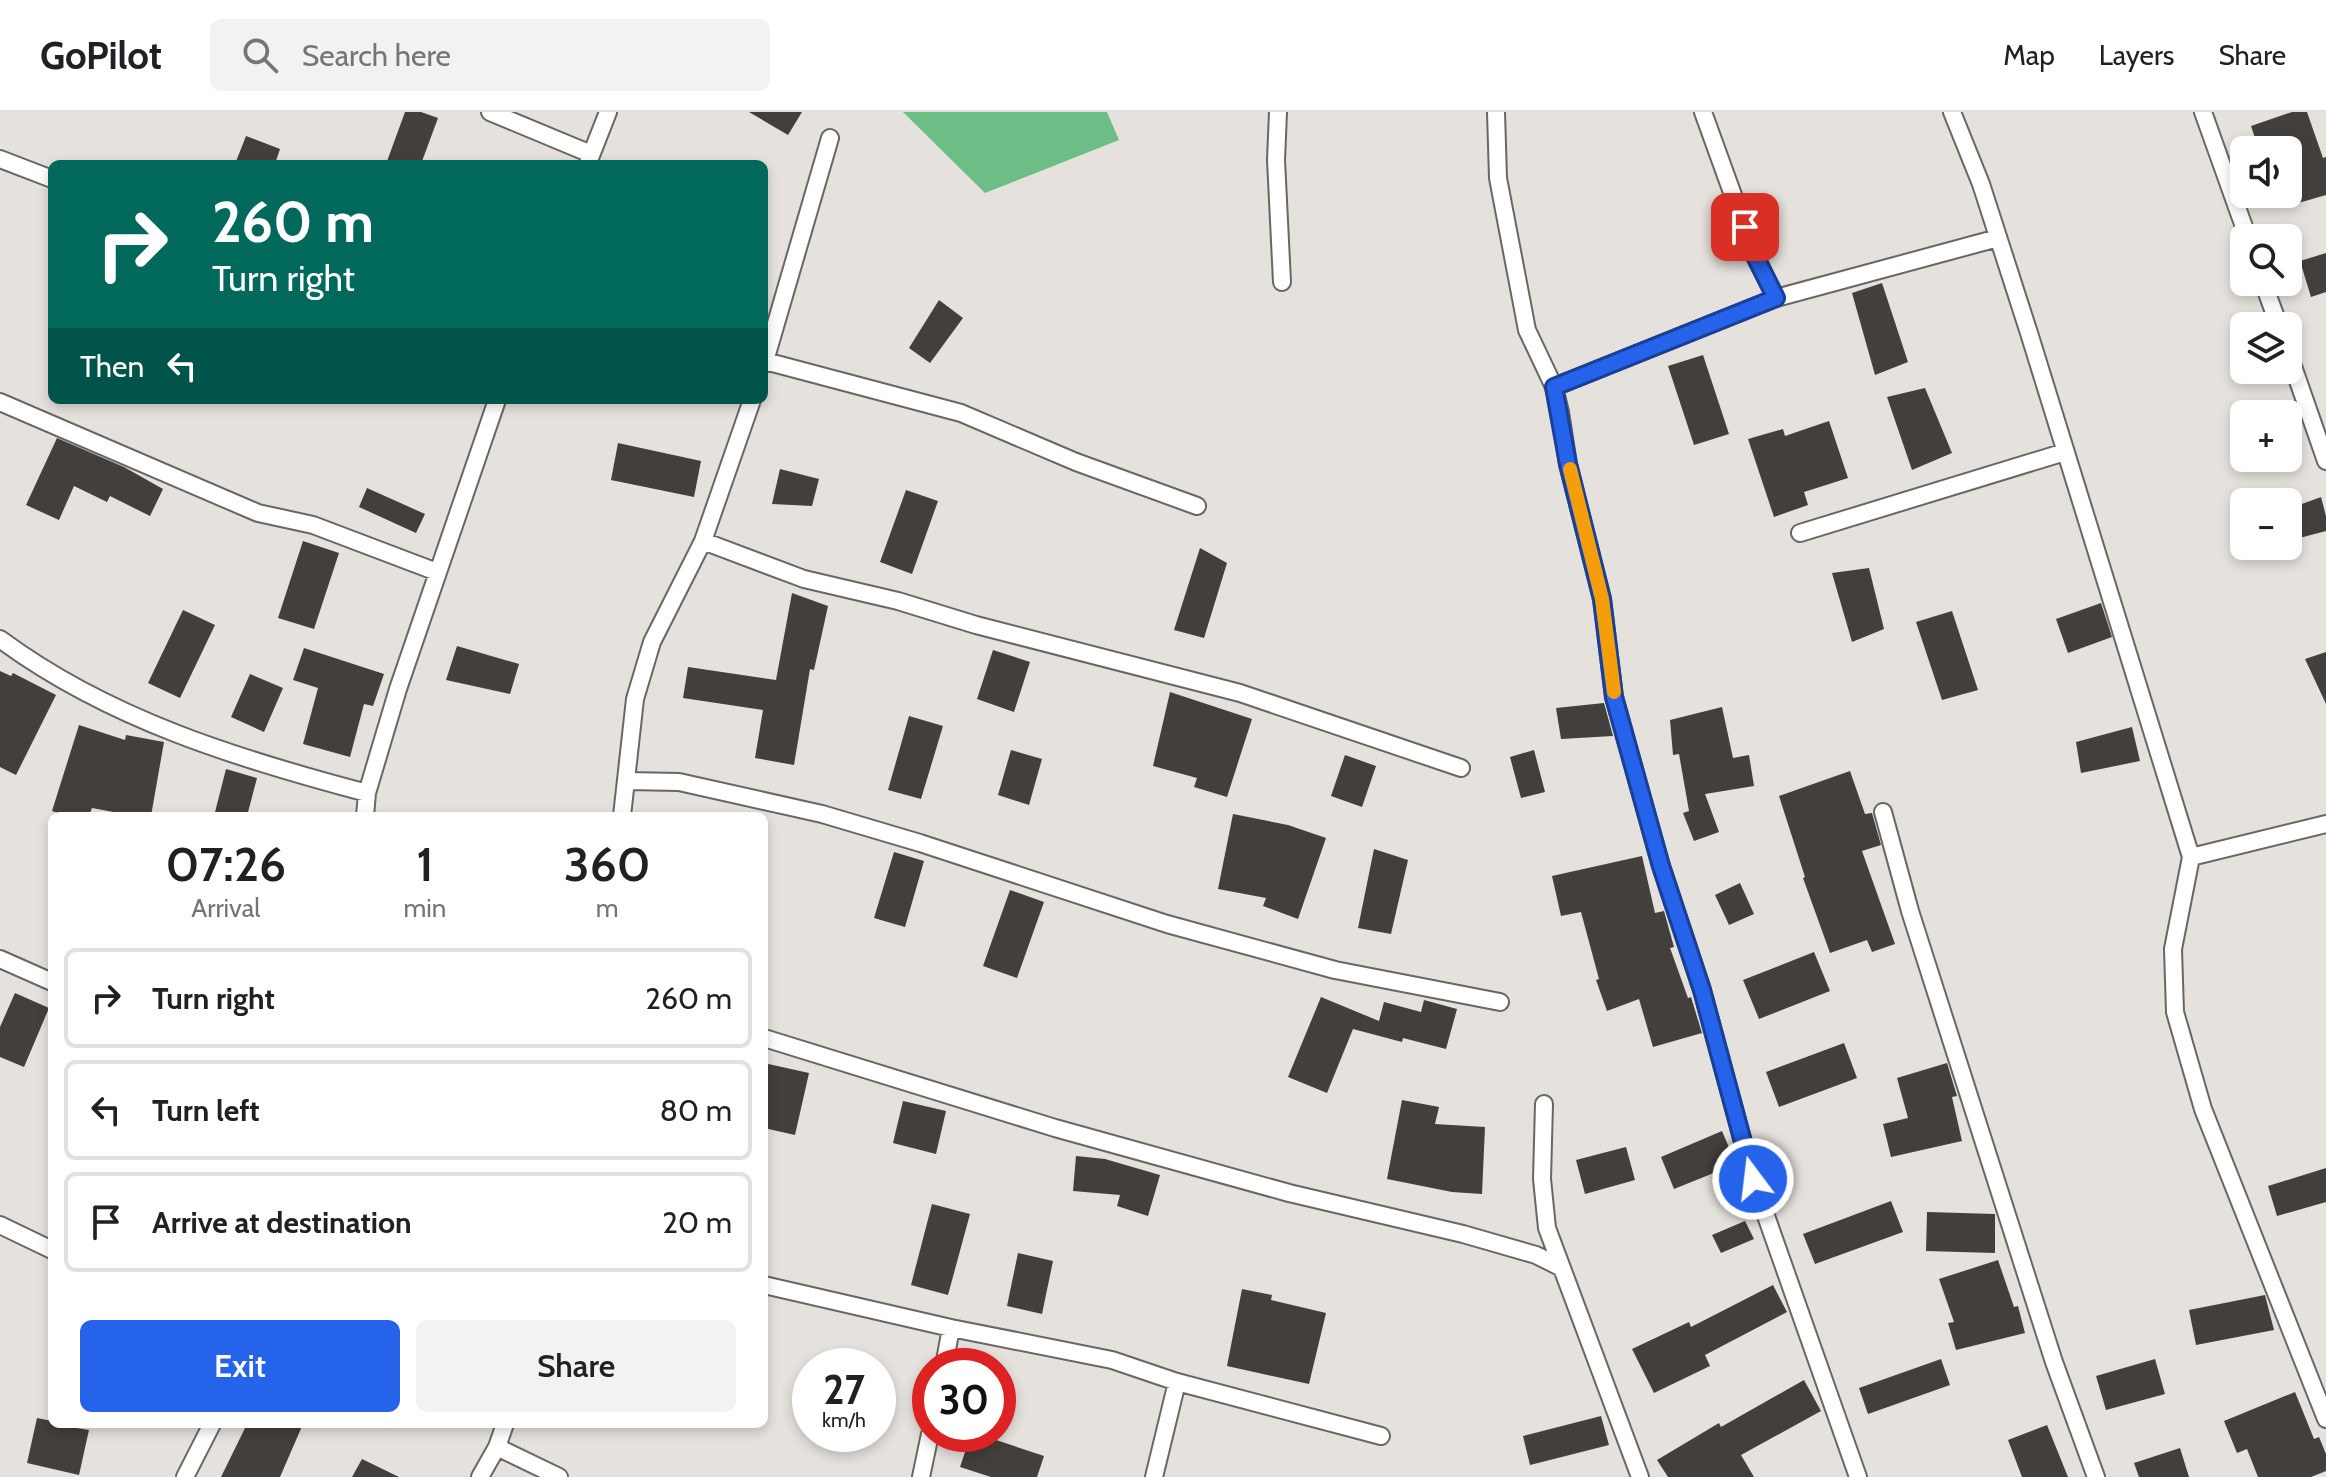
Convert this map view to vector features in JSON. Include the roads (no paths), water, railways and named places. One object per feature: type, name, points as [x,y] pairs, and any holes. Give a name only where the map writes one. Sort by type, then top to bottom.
[{"type":"street","points":[[490,112],[589,159],[608,112]]},
{"type":"street","points":[[1278,112],[1276,160],[1282,282]]},
{"type":"street","points":[[1496,112],[1498,178],[1527,330],[1554,387],[1568,464],[1602,599],[1614,697],[1661,866],[1702,990],[1753,1179],[1858,1477]]},
{"type":"street","points":[[1703,112],[1755,256],[1776,298]]},
{"type":"street","points":[[1952,112],[1981,184],[2191,857],[2173,949],[2175,1012],[2203,1109],[2320,1383],[2326,1419]]},
{"type":"street","points":[[2203,112],[2243,224]]},
{"type":"street","points":[[768,352],[830,138]]},
{"type":"street","points":[[0,159],[48,177]]},
{"type":"street","points":[[1554,387],[1776,298],[1998,238]]},
{"type":"street","points":[[768,363],[961,413],[1076,462],[1197,506]]},
{"type":"street","points":[[2299,384],[2326,461]]},
{"type":"street","points":[[0,402],[258,513],[313,525],[437,572]]},
{"type":"street","points":[[365,812],[367,793],[437,572],[496,404]]},
{"type":"street","points":[[623,812],[635,699],[652,642],[703,541],[751,404]]},
{"type":"street","points":[[1800,533],[2065,452]]},
{"type":"street","points":[[703,541],[804,579],[898,601],[976,625],[1240,693],[1461,768]]},
{"type":"street","points":[[0,639],[37,667],[131,717],[269,767],[367,793]]},
{"type":"street","points":[[627,781],[679,782],[822,814],[1167,924],[1335,970],[1500,1002]]},
{"type":"street","points":[[1883,812],[1914,925],[2054,1362],[2096,1477]]},
{"type":"street","points":[[2191,857],[2326,824]]},
{"type":"street","points":[[0,959],[48,980]]},
{"type":"street","points":[[768,1039],[1055,1128],[1289,1193],[1463,1234],[1536,1255],[1562,1268]]},
{"type":"street","points":[[1544,1104],[1542,1179],[1547,1228],[1640,1477]]},
{"type":"street","points":[[0,1225],[48,1248]]},
{"type":"street","points":[[768,1286],[951,1328],[1112,1360],[1177,1382],[1381,1436]]},
{"type":"street","points":[[947,1348],[951,1328]]},
{"type":"street","points":[[1154,1477],[1177,1382]]},
{"type":"street","points":[[185,1477],[210,1428]]},
{"type":"street","points":[[480,1477],[504,1428]]},
{"type":"street","points":[[497,1447],[559,1477]]},
{"type":"street","points":[[921,1477],[926,1452]]}]
